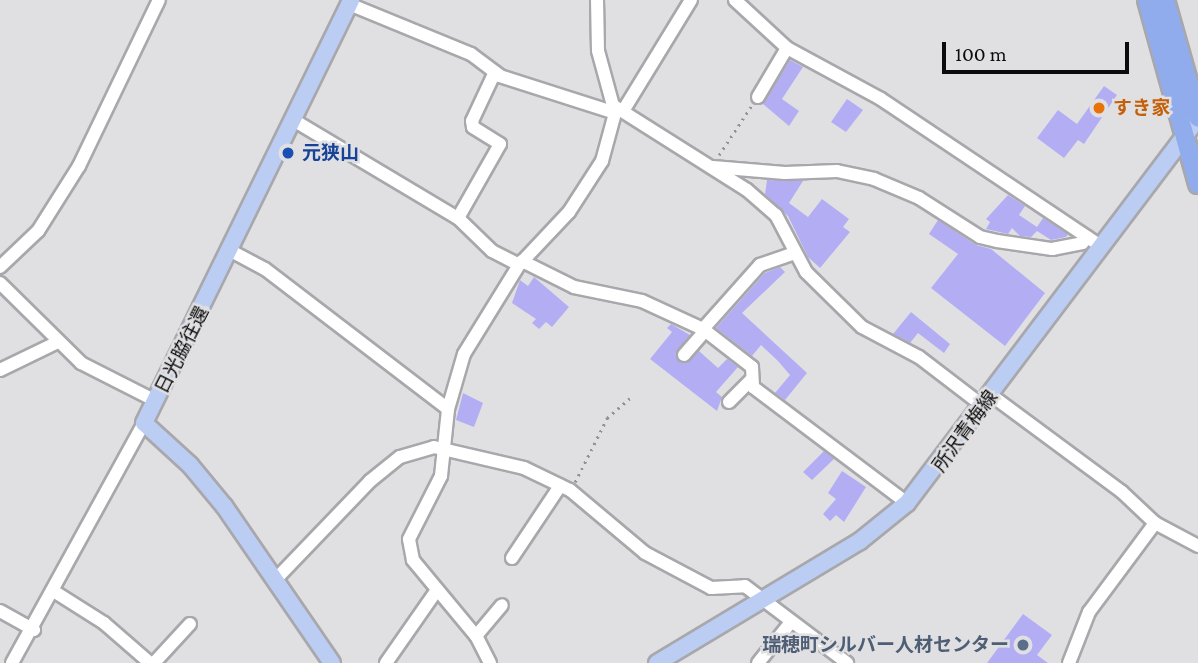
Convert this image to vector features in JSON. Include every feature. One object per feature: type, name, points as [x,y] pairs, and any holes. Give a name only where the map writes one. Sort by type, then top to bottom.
[{"type":"highway","points":[[1147,0],[1198,184]]},
{"type":"highway","points":[[1165,0],[1198,117]]},
{"type":"main road","name":"日光脇往還","points":[[144,423],[295,121],[350,2]]},
{"type":"main road","name":"所沢青梅線","points":[[657,663],[860,541],[907,503],[987,401],[1095,242],[1198,117]]},
{"type":"main road","points":[[144,423],[205,482],[277,578],[332,663]]},
{"type":"street","points":[[0,267],[38,231],[79,166],[159,0]]},
{"type":"street","points":[[597,0],[598,51],[617,110]]},
{"type":"street","points":[[490,663],[476,636],[413,560],[409,539],[437,489],[448,409],[464,354],[521,263],[587,190],[602,160],[617,110],[691,0]]},
{"type":"street","points":[[735,0],[787,47],[881,99],[1095,242]]},
{"type":"street","points":[[350,2],[471,54],[495,72],[617,110],[712,167],[776,215],[806,272],[862,327],[919,357],[987,401],[1122,492],[1155,523],[1198,546]]},
{"type":"street","points":[[758,97],[787,47]]},
{"type":"street","points":[[458,218],[500,144],[473,127],[472,121],[495,72]]},
{"type":"street","points":[[295,121],[458,218],[492,251],[574,287],[642,301],[704,330],[752,367],[752,387],[907,503]]},
{"type":"street","points":[[712,167],[785,173],[837,171],[874,178],[912,194],[980,237],[1052,249],[1095,242]]},
{"type":"street","points":[[231,251],[265,270],[448,409]]},
{"type":"street","points":[[684,355],[760,265],[794,253]]},
{"type":"street","points":[[0,283],[58,342],[99,375],[156,401]]},
{"type":"street","points":[[0,370],[58,342]]},
{"type":"street","points":[[729,402],[751,380]]},
{"type":"street","points":[[12,663],[55,592],[144,423]]},
{"type":"street","points":[[277,578],[370,481],[400,457],[434,447],[524,467],[565,488],[625,540],[711,588],[739,584],[764,599],[846,663]]},
{"type":"street","points":[[512,558],[565,488]]},
{"type":"street","points":[[1069,663],[1089,612],[1155,523]]},
{"type":"street","points":[[386,663],[437,590]]},
{"type":"street","points":[[55,592],[104,623],[152,663],[190,624]]},
{"type":"street","points":[[476,636],[502,605]]},
{"type":"street","points":[[0,611],[34,630]]},
{"type":"street","points":[[758,663],[791,622]]},
{"type":"path","points":[[712,167],[758,97]]},
{"type":"path","points":[[565,488],[607,418],[630,398]]},
{"type":"building","points":[[790,60],[803,67],[782,99],[799,111],[789,126],[763,104]]},
{"type":"building","points":[[1104,86],[1117,95],[1084,144],[1078,140],[1064,158],[1037,138],[1058,110],[1077,124]]},
{"type":"building","points":[[847,99],[863,110],[846,132],[831,122]]},
{"type":"building","points":[[767,180],[803,181],[789,203],[808,217],[822,199],[849,219],[843,227],[850,232],[820,268],[808,257],[788,216],[765,194]]},
{"type":"building","points":[[1008,195],[1025,206],[1019,215],[1037,227],[1043,218],[1068,234],[1066,237],[1051,240],[1037,231],[1031,237],[1020,236],[1012,228],[1008,234],[986,229],[990,222],[986,219]]},
{"type":"building","points":[[938,220],[976,245],[991,249],[1045,293],[1005,346],[931,288],[958,254],[929,234]]},
{"type":"building","points":[[780,267],[785,272],[742,313],[807,373],[785,400],[775,393],[790,375],[778,361],[761,345],[752,356],[716,328],[765,273]]},
{"type":"building","points":[[534,277],[569,307],[552,327],[546,322],[539,329],[532,323],[536,319],[512,303],[520,280],[528,286]]},
{"type":"building","points":[[911,312],[950,344],[944,353],[918,333],[910,343],[893,334]]},
{"type":"building","points":[[671,324],[690,335],[676,353],[679,362],[687,363],[699,351],[718,368],[727,359],[738,367],[716,392],[722,397],[717,411],[650,359],[672,332],[667,328]]},
{"type":"building","points":[[463,393],[483,403],[474,427],[456,420]]},
{"type":"building","points":[[824,451],[834,459],[812,480],[803,472]]},
{"type":"building","points":[[842,471],[866,487],[844,522],[836,515],[830,521],[823,514],[836,499],[828,493]]},
{"type":"building","name":"瑞穂町シルバー人材センター","points":[[1023,614],[1052,635],[1037,655],[1048,663],[987,663]]},
{"type":"place","name":"すき家","points":[[1099,108]]},
{"type":"place","name":"元狭山","points":[[288,153]]},
{"type":"place","name":"瑞穂町シルバー人材センター","points":[[1023,645]]}]
